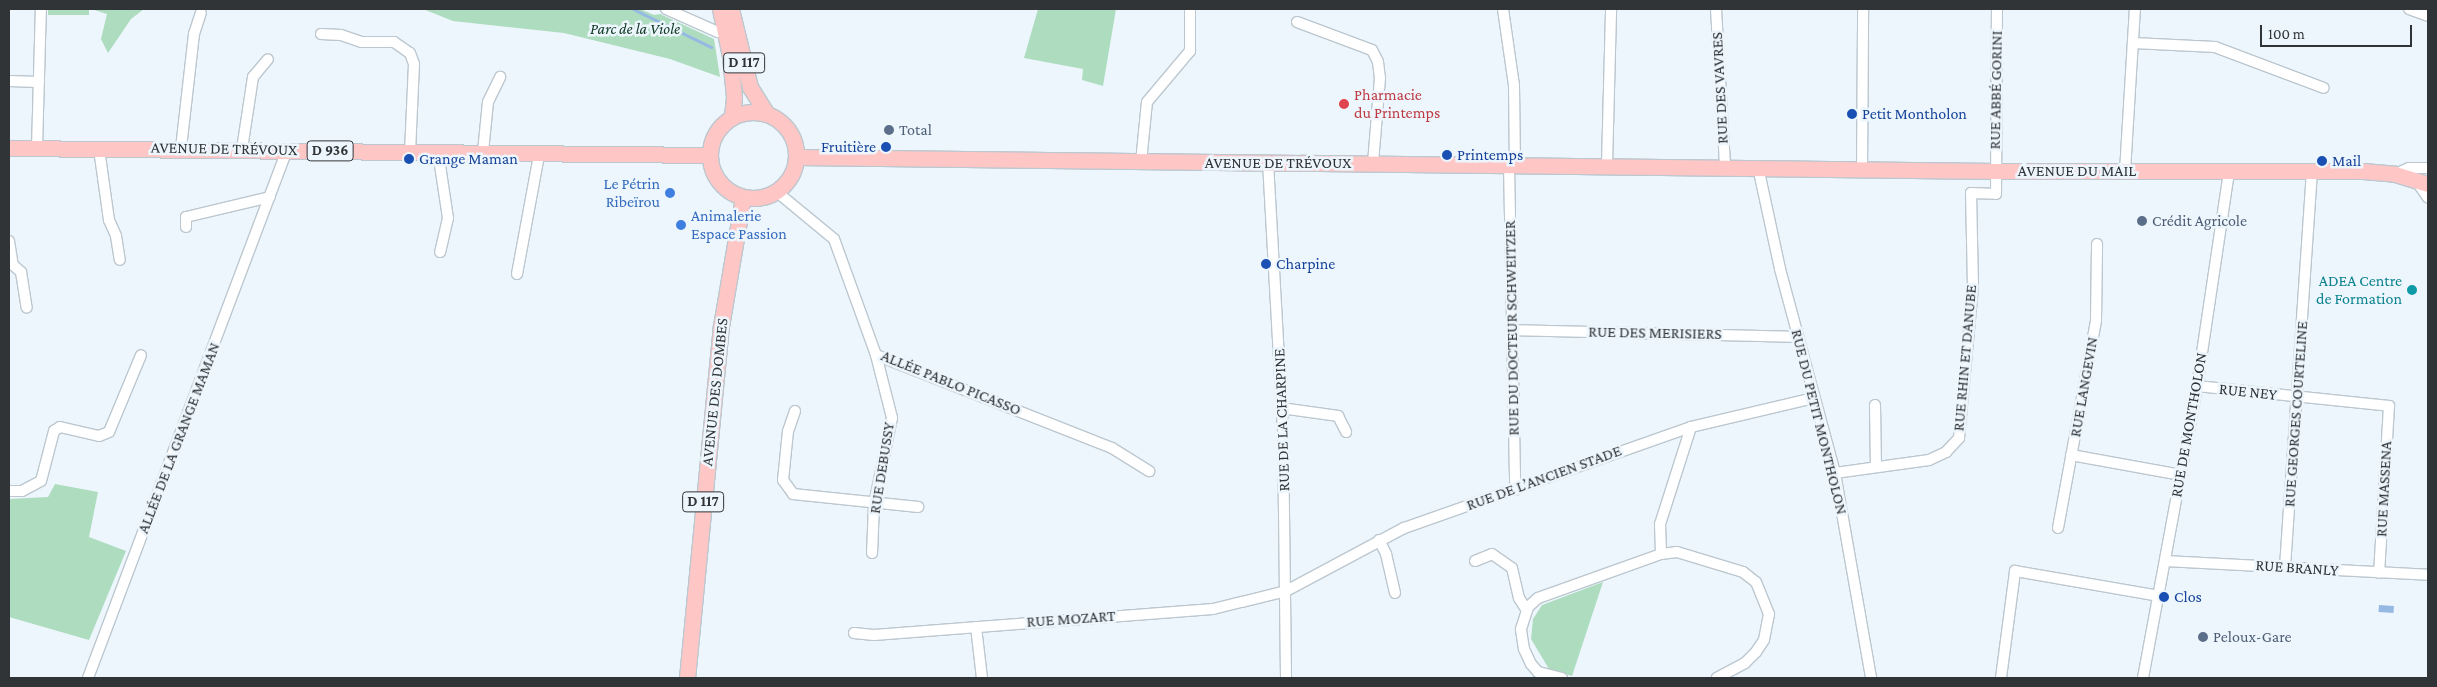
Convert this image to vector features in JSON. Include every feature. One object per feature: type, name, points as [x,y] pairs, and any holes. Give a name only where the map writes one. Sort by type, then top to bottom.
[{"type":"main road","name":"D 117","points":[[720,9],[750,87],[766,113]]},
{"type":"main road","name":"D 117","points":[[731,9],[729,31],[733,82],[732,117]]},
{"type":"main road","points":[[748,112],[766,113],[785,125],[792,134],[797,157],[791,177],[777,192],[766,197],[743,198],[723,186],[711,167],[710,155],[716,133],[732,117],[748,112]]},
{"type":"main road","name":"AVENUE DE TRÉVOUX","points":[[9,148],[181,148],[483,152],[539,155],[710,155]]},
{"type":"main road","name":"AVENUE DE TRÉVOUX","points":[[797,157],[1758,167]]},
{"type":"main road","name":"AVENUE DU MAIL","points":[[1758,167],[1996,171],[2312,171],[2395,174],[2423,183]]},
{"type":"main road","name":"AVENUE DES DOMBES","points":[[687,678],[721,326],[743,198]]},
{"type":"street","points":[[666,9],[718,32],[729,31]]},
{"type":"street","points":[[1141,162],[1147,102],[1190,51],[1190,9]]},
{"type":"street","name":"RUE DU DOCTEUR SCHWEITZER","points":[[1503,9],[1514,85],[1512,330],[1515,490]]},
{"type":"street","points":[[1607,165],[1611,9]]},
{"type":"street","name":"RUE DES VAVRES","points":[[1716,9],[1725,167]]},
{"type":"street","points":[[1862,170],[1863,9]]},
{"type":"street","name":"RUE ABBÉ GORINI","points":[[1996,171],[1997,9]]},
{"type":"street","points":[[2125,171],[2135,9]]},
{"type":"street","points":[[2409,9],[2428,16]]},
{"type":"street","points":[[37,148],[41,12]]},
{"type":"street","points":[[181,148],[194,34],[201,13]]},
{"type":"street","points":[[1297,22],[1372,50],[1378,62],[1380,78],[1373,164]]},
{"type":"street","points":[[321,34],[341,34],[361,42],[394,42],[410,54],[414,64],[410,151]]},
{"type":"street","points":[[2133,42],[2215,47],[2324,88]]},
{"type":"street","points":[[242,149],[253,77],[268,59]]},
{"type":"street","points":[[483,152],[488,102],[500,77]]},
{"type":"street","points":[[9,81],[39,82]]},
{"type":"street","points":[[100,149],[109,220],[116,236],[120,260]]},
{"type":"street","name":"ALLÉE DE LA GRANGE MAMAN","points":[[88,678],[288,150]]},
{"type":"street","points":[[438,152],[448,218],[440,252]]},
{"type":"street","points":[[516,274],[539,155]]},
{"type":"street","name":"RUE DE LA CHARPINE","points":[[1268,162],[1281,408],[1286,591],[1286,678]]},
{"type":"street","name":"RUE DU PETIT MONTHOLON","points":[[1758,167],[1798,337],[1835,473],[1871,678]]},
{"type":"street","name":"AVENUE DU MAIL","points":[[2395,174],[2410,168],[2428,168]]},
{"type":"street","name":"RUE RHIN ET DANUBE","points":[[1835,473],[1929,460],[1946,452],[1959,438],[1973,287],[1971,193],[1996,194],[1996,171]]},
{"type":"street","name":"RUE GEORGES COURTELINE","points":[[2285,567],[2312,171]]},
{"type":"street","name":"RUE DE MONTHOLON","points":[[2144,678],[2197,386],[2229,172]]},
{"type":"street","points":[[2423,183],[2428,198]]},
{"type":"street","name":"ALLÉE PABLO PICASSO","points":[[777,192],[834,239],[876,355],[1112,448],[1149,471]]},
{"type":"street","points":[[186,227],[186,217],[270,197]]},
{"type":"street","points":[[9,241],[13,265],[21,272],[27,308]]},
{"type":"street","name":"RUE LANGEVIN","points":[[2058,528],[2096,320],[2096,244]]},
{"type":"street","name":"RUE DES MERISIERS","points":[[1512,330],[1798,337]]},
{"type":"street","points":[[9,491],[22,491],[41,481],[54,431],[60,427],[99,436],[110,432],[141,355]]},
{"type":"street","name":"RUE DEBUSSY","points":[[872,553],[874,504],[892,418],[876,355]]},
{"type":"street","name":"RUE NEY","points":[[2197,386],[2389,406]]},
{"type":"street","name":"RUE DE L’ANCIEN STADE","points":[[1286,591],[1378,540],[1404,528],[1690,427],[1814,398]]},
{"type":"street","points":[[1875,405],[1876,467]]},
{"type":"street","name":"RUE MASSENA","points":[[2379,573],[2389,406]]},
{"type":"street","points":[[1281,408],[1338,416],[1346,432]]},
{"type":"street","points":[[795,411],[788,431],[783,480],[793,494],[874,504],[918,507]]},
{"type":"street","points":[[1661,554],[1660,524],[1690,427]]},
{"type":"street","points":[[2071,455],[2181,475]]},
{"type":"street","points":[[1378,540],[1386,554],[1395,594]]},
{"type":"street","points":[[1562,678],[1538,672],[1531,664],[1524,649],[1521,629],[1527,611],[1538,598],[1661,554],[1677,552],[1742,572],[1756,582],[1765,599],[1769,614],[1764,640],[1745,663],[1717,678]]},
{"type":"street","points":[[1475,560],[1492,554],[1512,568],[1519,598],[1527,611]]},
{"type":"street","name":"RUE BRANLY","points":[[2165,560],[2428,575]]},
{"type":"street","points":[[2001,678],[2015,571],[2159,596]]},
{"type":"street","name":"RUE MOZART","points":[[854,633],[874,635],[1213,608],[1286,591]]},
{"type":"street","points":[[976,627],[982,678]]},
{"type":"green space","points":[[48,9],[89,9],[89,15],[48,15]]},
{"type":"green space","points":[[91,9],[144,9],[131,19],[108,53],[101,39],[107,14]]},
{"type":"green space","name":"Parc de la Viole","points":[[423,9],[640,9],[654,15],[660,14],[714,39],[720,77],[670,59],[564,33],[453,21]]},
{"type":"green space","points":[[1038,9],[1116,9],[1103,86],[1082,80],[1083,69],[1024,58]]},
{"type":"green space","points":[[55,484],[98,492],[89,537],[126,551],[89,640],[9,617],[9,499],[48,497]]},
{"type":"green space","points":[[1603,582],[1572,676],[1549,669],[1531,639],[1533,619],[1542,605]]},
{"type":"water","points":[[2379,605],[2394,606],[2393,613],[2379,612]]},
{"type":"waterway","points":[[633,9],[711,47]]},
{"type":"place","name":"Pharmacie du Printemps","points":[[1344,104]]},
{"type":"place","name":"Petit Montholon","points":[[1852,114]]},
{"type":"place","name":"Total","points":[[889,130]]},
{"type":"place","name":"Fruitière","points":[[886,147]]},
{"type":"place","name":"Printemps","points":[[1447,155]]},
{"type":"place","name":"Grange Maman","points":[[409,159]]},
{"type":"place","name":"Mail","points":[[2322,161]]},
{"type":"place","name":"Le Pétrin Ribeïrou","points":[[670,193]]},
{"type":"place","name":"Crédit Agricole","points":[[2142,221]]},
{"type":"place","name":"Animalerie Espace Passion","points":[[681,225]]},
{"type":"place","name":"Charpine","points":[[1266,264]]},
{"type":"place","name":"ADEA Centre de Formation","points":[[2412,290]]},
{"type":"place","name":"Clos","points":[[2164,597]]},
{"type":"place","name":"Peloux-Gare","points":[[2203,637]]}]
